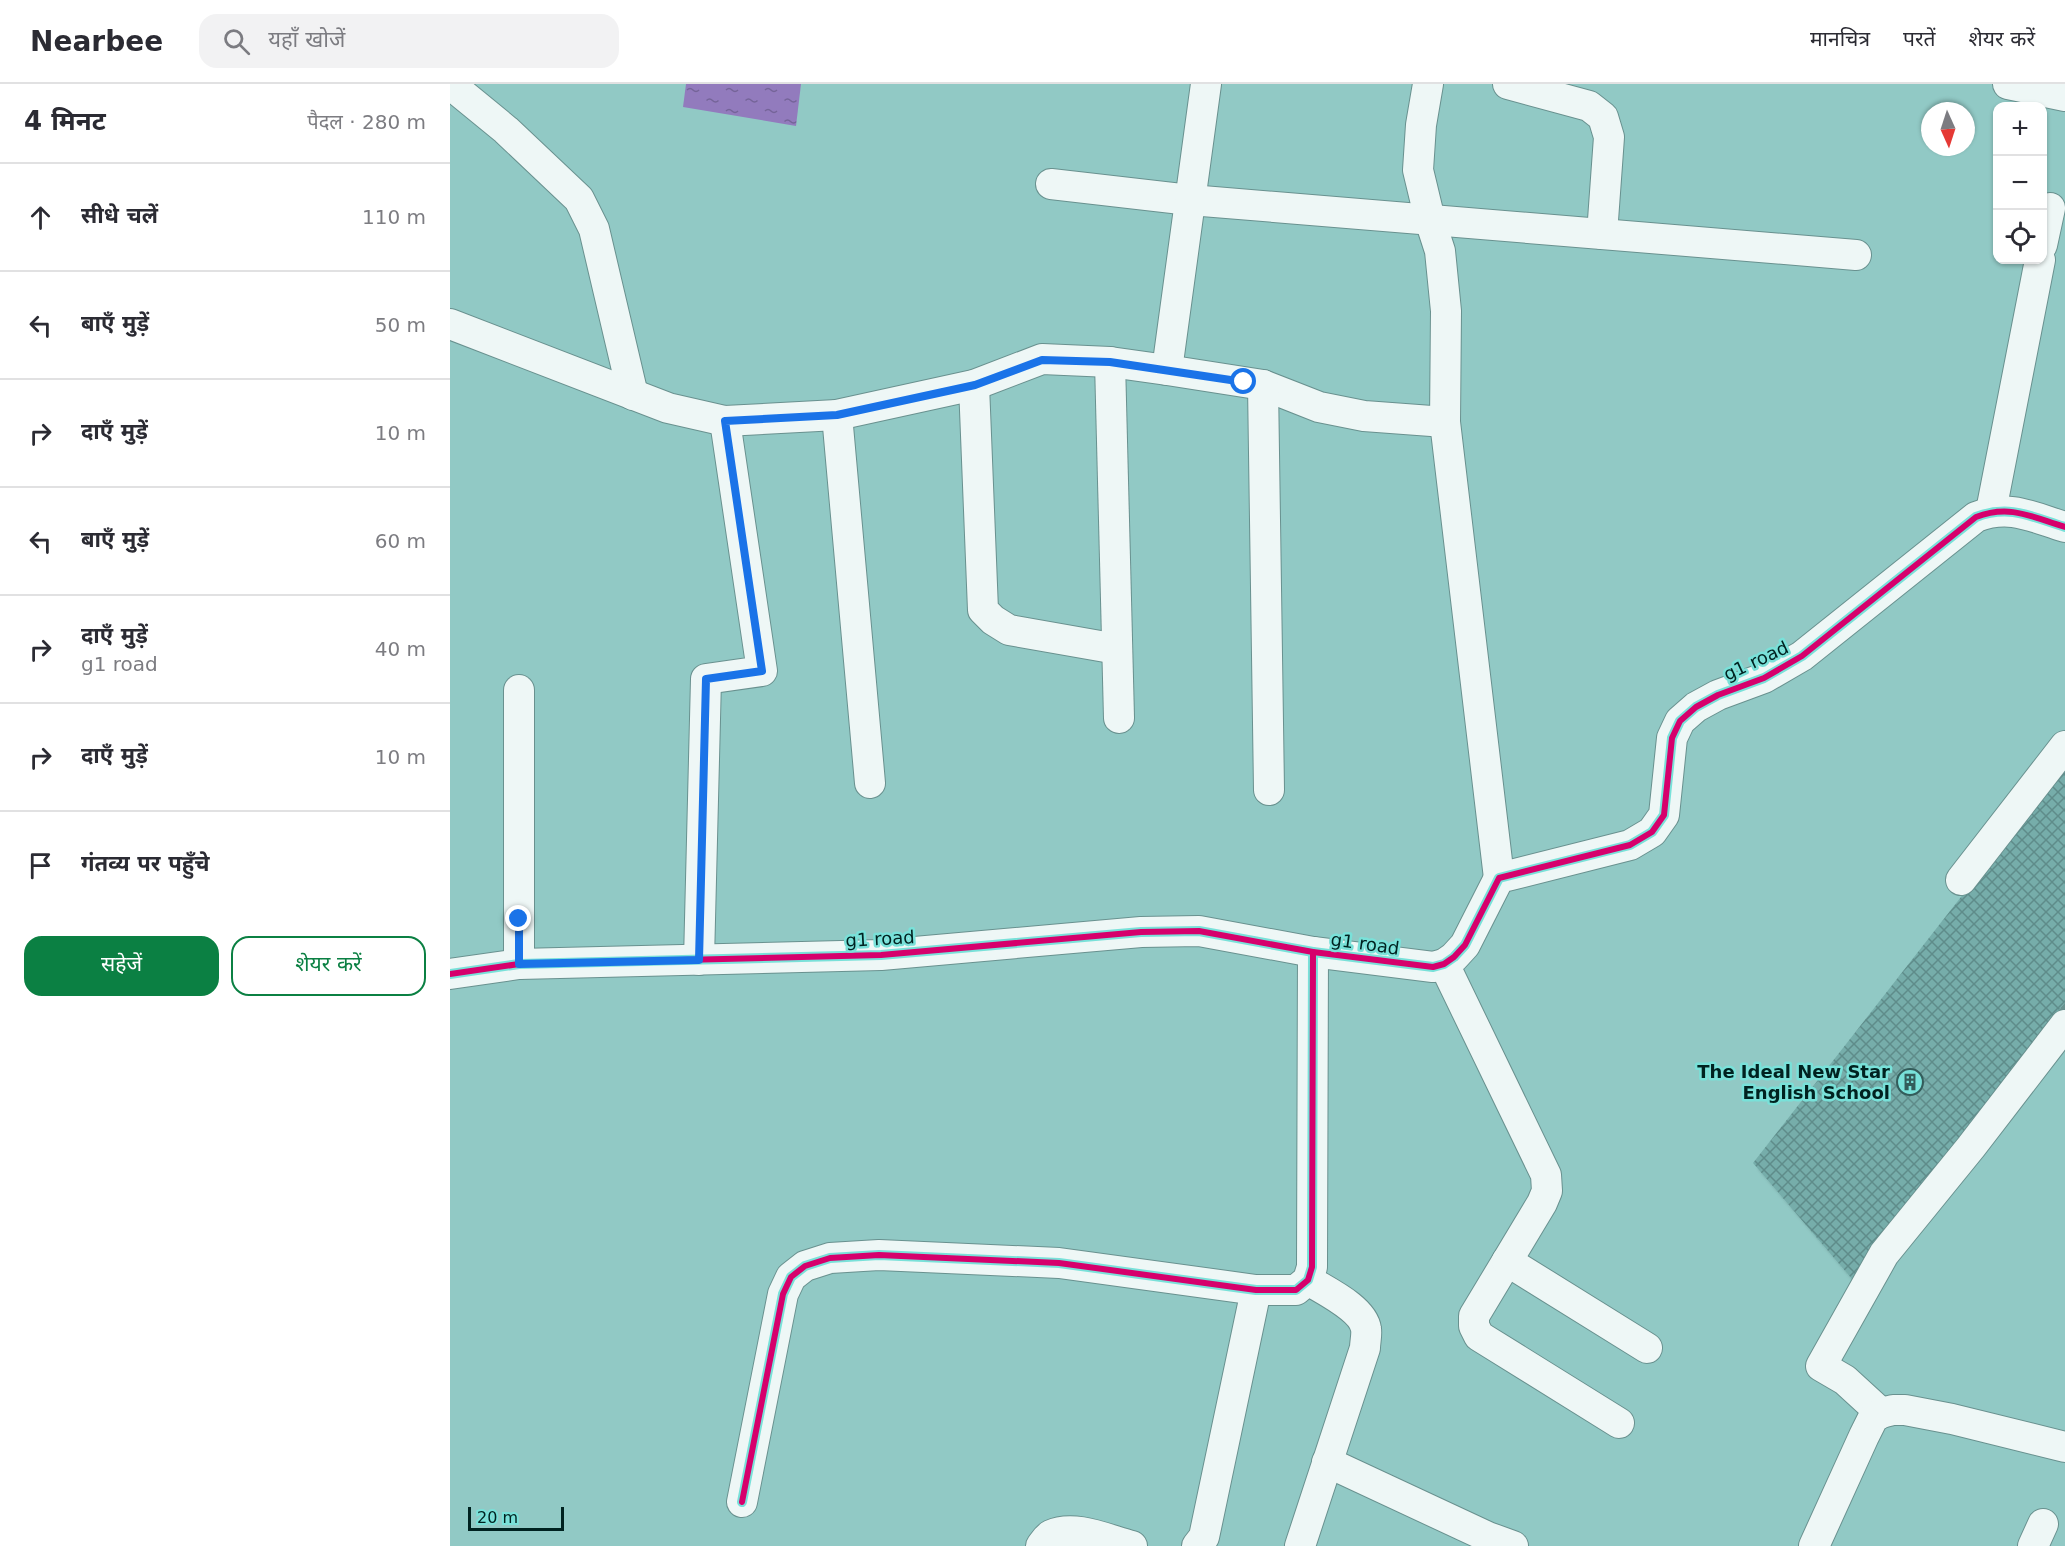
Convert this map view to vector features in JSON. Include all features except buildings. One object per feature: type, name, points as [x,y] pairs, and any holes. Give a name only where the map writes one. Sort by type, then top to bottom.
[{"type":"street","points":[[450,84],[506,130],[579,198],[594,230],[633,395]]},
{"type":"street","points":[[1167,370],[1206,84]]},
{"type":"street","points":[[1428,84],[1421,125],[1418,170],[1440,251],[1446,311],[1445,422],[1499,878],[1465,945],[1444,964],[1546,1175],[1547,1191],[1474,1316],[1474,1326],[1479,1336],[1619,1423]]},
{"type":"street","points":[[1508,84],[1589,106],[1603,117],[1609,137],[1602,234]]},
{"type":"street","points":[[2008,84],[2065,96]]},
{"type":"street","points":[[1051,184],[1190,200],[1856,255]]},
{"type":"street","points":[[2047,224],[2050,208]]},
{"type":"street","points":[[2039,264],[1991,511],[2014,511],[2065,527]]},
{"type":"street","points":[[450,324],[668,408],[725,421],[837,415],[975,385],[1042,360],[1110,362],[1167,370],[1263,386],[1319,407],[1364,416],[1445,422]]},
{"type":"street","points":[[1110,362],[1119,718]]},
{"type":"street","points":[[975,385],[983,610],[993,620],[1009,630],[1117,649]]},
{"type":"street","points":[[1263,386],[1269,790]]},
{"type":"street","points":[[837,415],[870,783]]},
{"type":"street","points":[[699,960],[706,679],[762,671],[725,421]]},
{"type":"street","name":"g1 road","points":[[1499,878],[1630,845],[1652,832],[1664,815],[1672,738],[1680,722],[1696,707],[1718,695],[1764,678],[1802,656],[1976,517],[1991,511]]},
{"type":"street","points":[[519,690],[519,964]]},
{"type":"street","points":[[1961,880],[2065,746]]},
{"type":"street","name":"g1 road","points":[[450,974],[519,964],[881,956],[1141,932],[1200,931],[1313,952],[1422,967],[1444,964]]},
{"type":"street","points":[[742,1502],[783,1294],[791,1277],[806,1266],[830,1258],[879,1255],[1059,1263],[1256,1290],[1296,1290],[1308,1280],[1312,1267],[1313,952]]},
{"type":"street","points":[[1881,1413],[1845,1380],[1821,1366],[1884,1254],[1971,1147],[2065,1025]]},
{"type":"street","points":[[1508,1261],[1647,1348]]},
{"type":"street","points":[[1300,1546],[1365,1348],[1366,1329],[1362,1317],[1348,1305],[1308,1280]]},
{"type":"street","points":[[1197,1546],[1204,1537],[1256,1290]]},
{"type":"street","points":[[1814,1546],[1864,1436],[1873,1419],[1881,1413],[1905,1410],[1952,1419],[2065,1447]]},
{"type":"street","points":[[1327,1462],[1488,1537],[1513,1546]]},
{"type":"street","points":[[1041,1546],[1049,1536],[1063,1532],[1079,1532],[1132,1546]]},
{"type":"water","points":[[686,84],[801,84],[796,126],[683,107]]},
{"type":"cycle path","points":[[450,974],[519,964],[881,955],[1141,932],[1199,931],[1313,952],[1433,967],[1444,964],[1465,945],[1499,878],[1630,845],[1652,832],[1664,815],[1672,738],[1680,721],[1696,707],[1718,695],[1764,678],[1802,656],[1976,517],[1988,513],[2021,513],[2065,527]]},
{"type":"cycle path","points":[[742,1502],[783,1294],[791,1277],[805,1266],[830,1258],[879,1255],[1059,1263],[1256,1290],[1296,1290],[1308,1280],[1312,1267],[1313,952]]},
{"type":"place","name":"The Ideal New Star English School","points":[[1910,1082]]},
{"type":"route","points":[[519,919],[519,964],[699,960],[706,679],[762,671],[725,421],[837,415],[975,385],[1042,360],[1110,362],[1244,382]]}]
